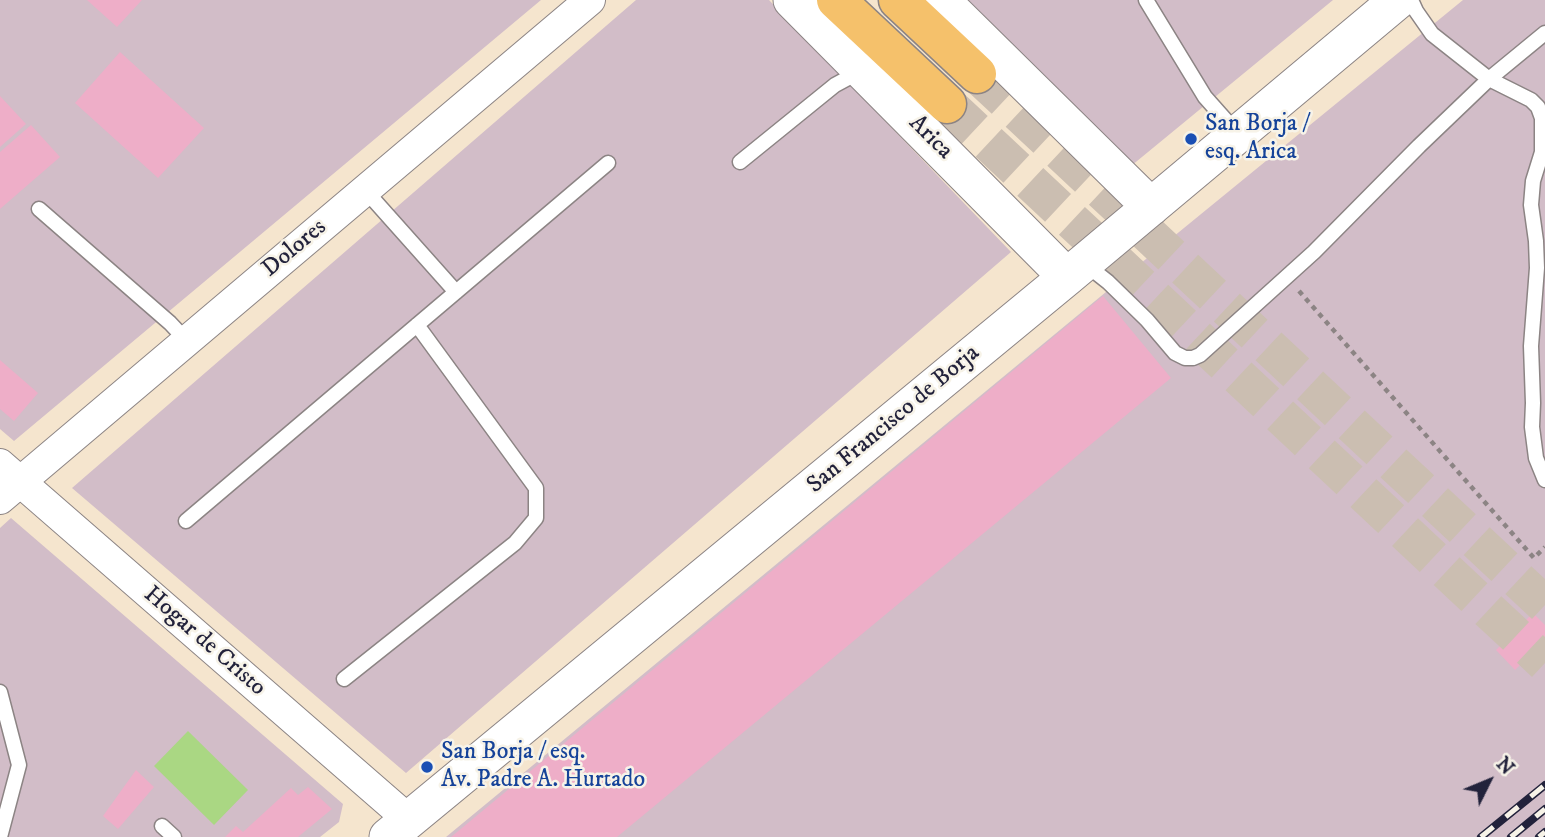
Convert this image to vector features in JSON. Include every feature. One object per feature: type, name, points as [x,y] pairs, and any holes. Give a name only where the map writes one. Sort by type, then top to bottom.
[{"type":"main road","name":"Arica","points":[[836,0],[947,104]]},
{"type":"main road","points":[[898,0],[977,74]]},
{"type":"street","name":"Dolores","points":[[7,482],[187,341],[590,0]]},
{"type":"street","name":"Arica","points":[[792,0],[862,70],[1076,270]]},
{"type":"street","points":[[940,0],[1151,207]]},
{"type":"street","name":"San Francisco de Borja","points":[[399,829],[1076,270],[1398,0]]},
{"type":"street","name":"Hogar de Cristo","points":[[7,482],[399,829]]},
{"type":"lane","points":[[1146,0],[1205,97],[1238,134]]},
{"type":"lane","points":[[1411,0],[1432,34],[1489,79],[1531,100],[1538,107],[1542,118],[1542,152],[1533,181],[1531,205],[1537,268],[1531,346],[1532,427],[1536,458],[1545,480]]},
{"type":"lane","points":[[1076,270],[1108,282],[1147,320],[1175,353],[1185,358],[1200,355],[1314,252],[1489,79],[1545,33]]},
{"type":"lane","points":[[740,162],[835,85],[862,70]]},
{"type":"lane","points":[[186,521],[608,163]]},
{"type":"lane","points":[[365,190],[456,292]]},
{"type":"lane","points":[[1531,205],[1545,198]]},
{"type":"lane","points":[[39,209],[170,323],[187,341]]},
{"type":"lane","points":[[344,679],[515,543],[536,518],[536,488],[417,325]]},
{"type":"lane","points":[[0,692],[19,765],[0,837]]},
{"type":"lane","points":[[162,826],[174,837]]},
{"type":"path","points":[[1287,277],[1534,558],[1545,547]]},
{"type":"shaded area","points":[[0,0],[541,0],[14,441],[0,429]]},
{"type":"shaded area","points":[[636,0],[769,0],[1011,252],[406,773],[72,488]]},
{"type":"shaded area","points":[[964,0],[1333,0],[1131,166]]},
{"type":"shaded area","points":[[1463,0],[1545,0],[1545,837],[446,837],[1135,268]]},
{"type":"shaded area","points":[[11,518],[343,804],[339,822],[320,837],[0,837],[0,528]]},
{"type":"green space","points":[[188,731],[248,790],[214,825],[154,766]]},
{"type":"building","points":[[87,0],[142,0],[117,27]]},
{"type":"building","points":[[120,52],[204,128],[158,178],[75,103]]},
{"type":"building","points":[[0,96],[26,124],[0,147]]},
{"type":"building","points":[[31,125],[60,157],[0,209],[0,152]]},
{"type":"building","points":[[1103,296],[1171,378],[617,837],[451,837]]},
{"type":"building","points":[[0,360],[38,393],[14,421],[0,409]]},
{"type":"building","points":[[1533,613],[1545,625],[1545,640],[1515,670],[1496,650]]},
{"type":"building","points":[[136,770],[154,787],[118,829],[103,816]]},
{"type":"building","points":[[308,787],[332,809],[298,837],[225,837],[236,826],[243,832],[291,788],[298,795]]},
{"type":"tunnel","points":[[977,74],[1545,605]]},
{"type":"tunnel","points":[[947,104],[1545,663]]},
{"type":"railway","points":[[1481,837],[1545,785]]},
{"type":"railway","points":[[1511,837],[1545,809]]},
{"type":"railway","points":[[1539,837],[1545,832]]},
{"type":"place","name":"San Borja / esq. Arica","points":[[1191,139]]},
{"type":"place","name":"San Borja / esq. Av. Padre A. Hurtado","points":[[427,767]]}]
